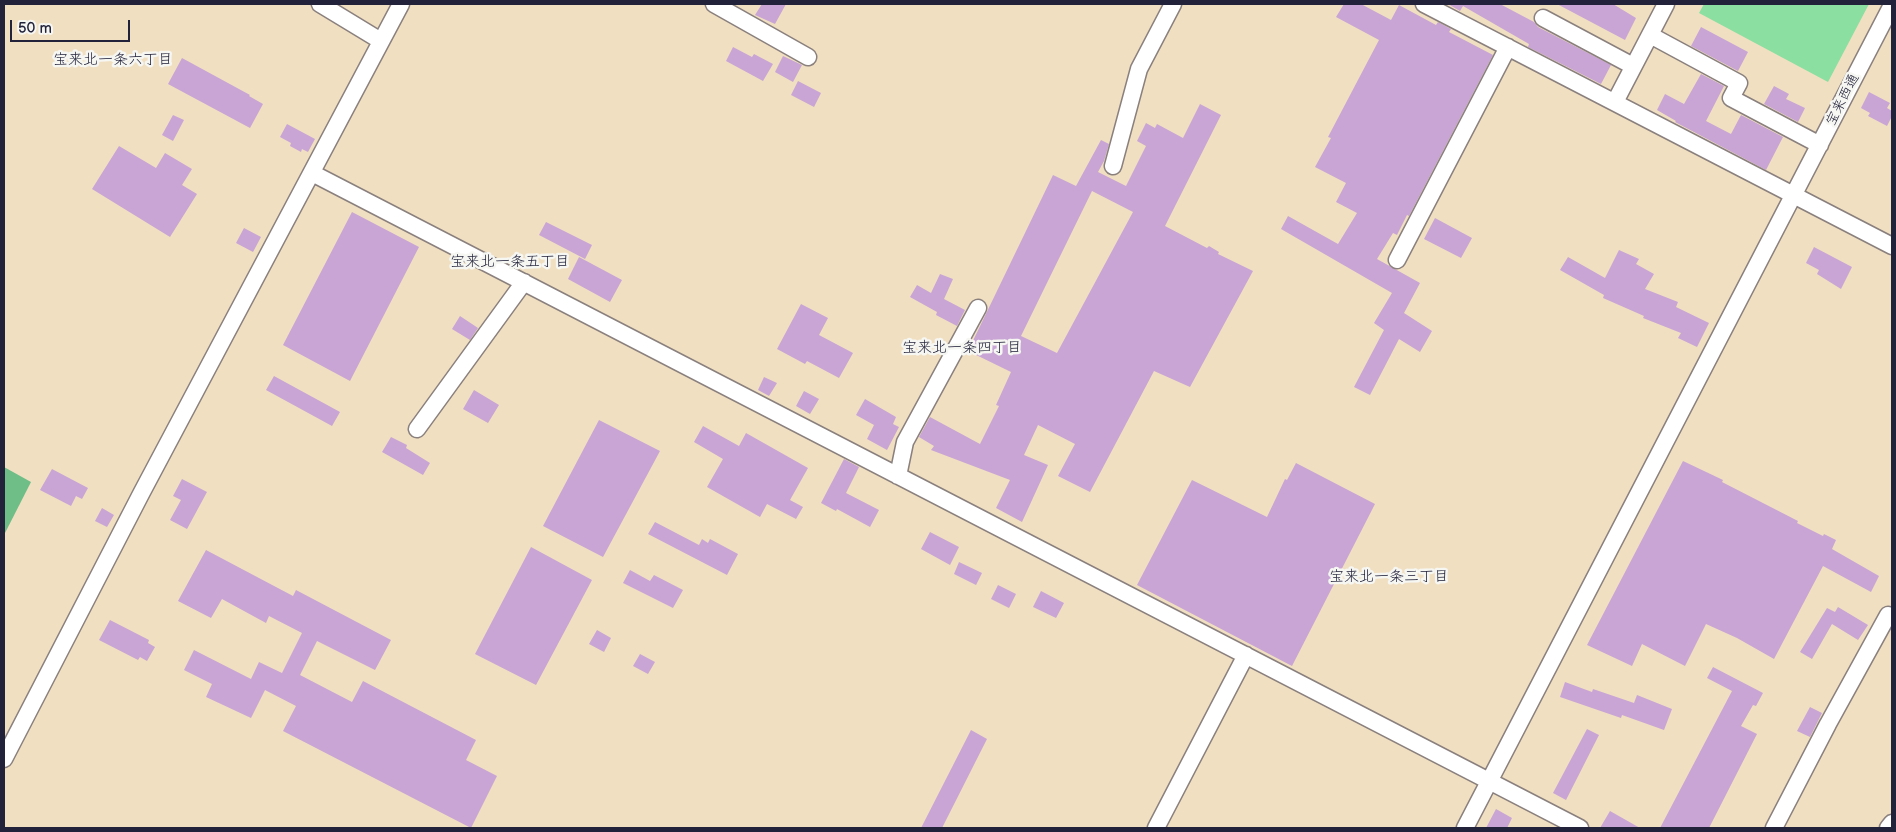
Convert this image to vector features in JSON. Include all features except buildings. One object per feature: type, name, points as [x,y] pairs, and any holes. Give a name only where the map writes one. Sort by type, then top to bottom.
[{"type":"street","points":[[320,4],[381,41]]},
{"type":"street","points":[[4,759],[146,484],[401,4]]},
{"type":"street","points":[[714,4],[808,57]]},
{"type":"street","points":[[1113,166],[1138,69],[1173,4]]},
{"type":"street","points":[[1424,4],[1892,246]]},
{"type":"street","points":[[1615,102],[1666,4]]},
{"type":"street","name":"宝来西通","points":[[1466,828],[1892,4]]},
{"type":"street","points":[[1543,18],[1633,66]]},
{"type":"street","points":[[1650,35],[1739,82],[1731,98],[1820,145]]},
{"type":"street","points":[[1397,260],[1508,47]]},
{"type":"street","points":[[312,173],[1580,828]]},
{"type":"street","points":[[417,429],[524,282]]},
{"type":"street","points":[[898,476],[905,442],[978,308]]},
{"type":"street","points":[[1774,828],[1888,615],[1892,617]]},
{"type":"street","points":[[1156,828],[1246,655]]},
{"type":"street","points":[[1888,828],[1892,824]]},
{"type":"green space","points":[[1704,4],[1869,4],[1828,82],[1699,13]]},
{"type":"green space","points":[[4,467],[31,482],[4,535]]},
{"type":"district","name":"宝来北一条六丁目","points":[[113,60]]},
{"type":"district","name":"宝来北一条五丁目","points":[[510,262]]},
{"type":"district","name":"宝来北一条四丁目","points":[[962,348]]},
{"type":"district","name":"宝来北一条三丁目","points":[[1389,577]]}]
